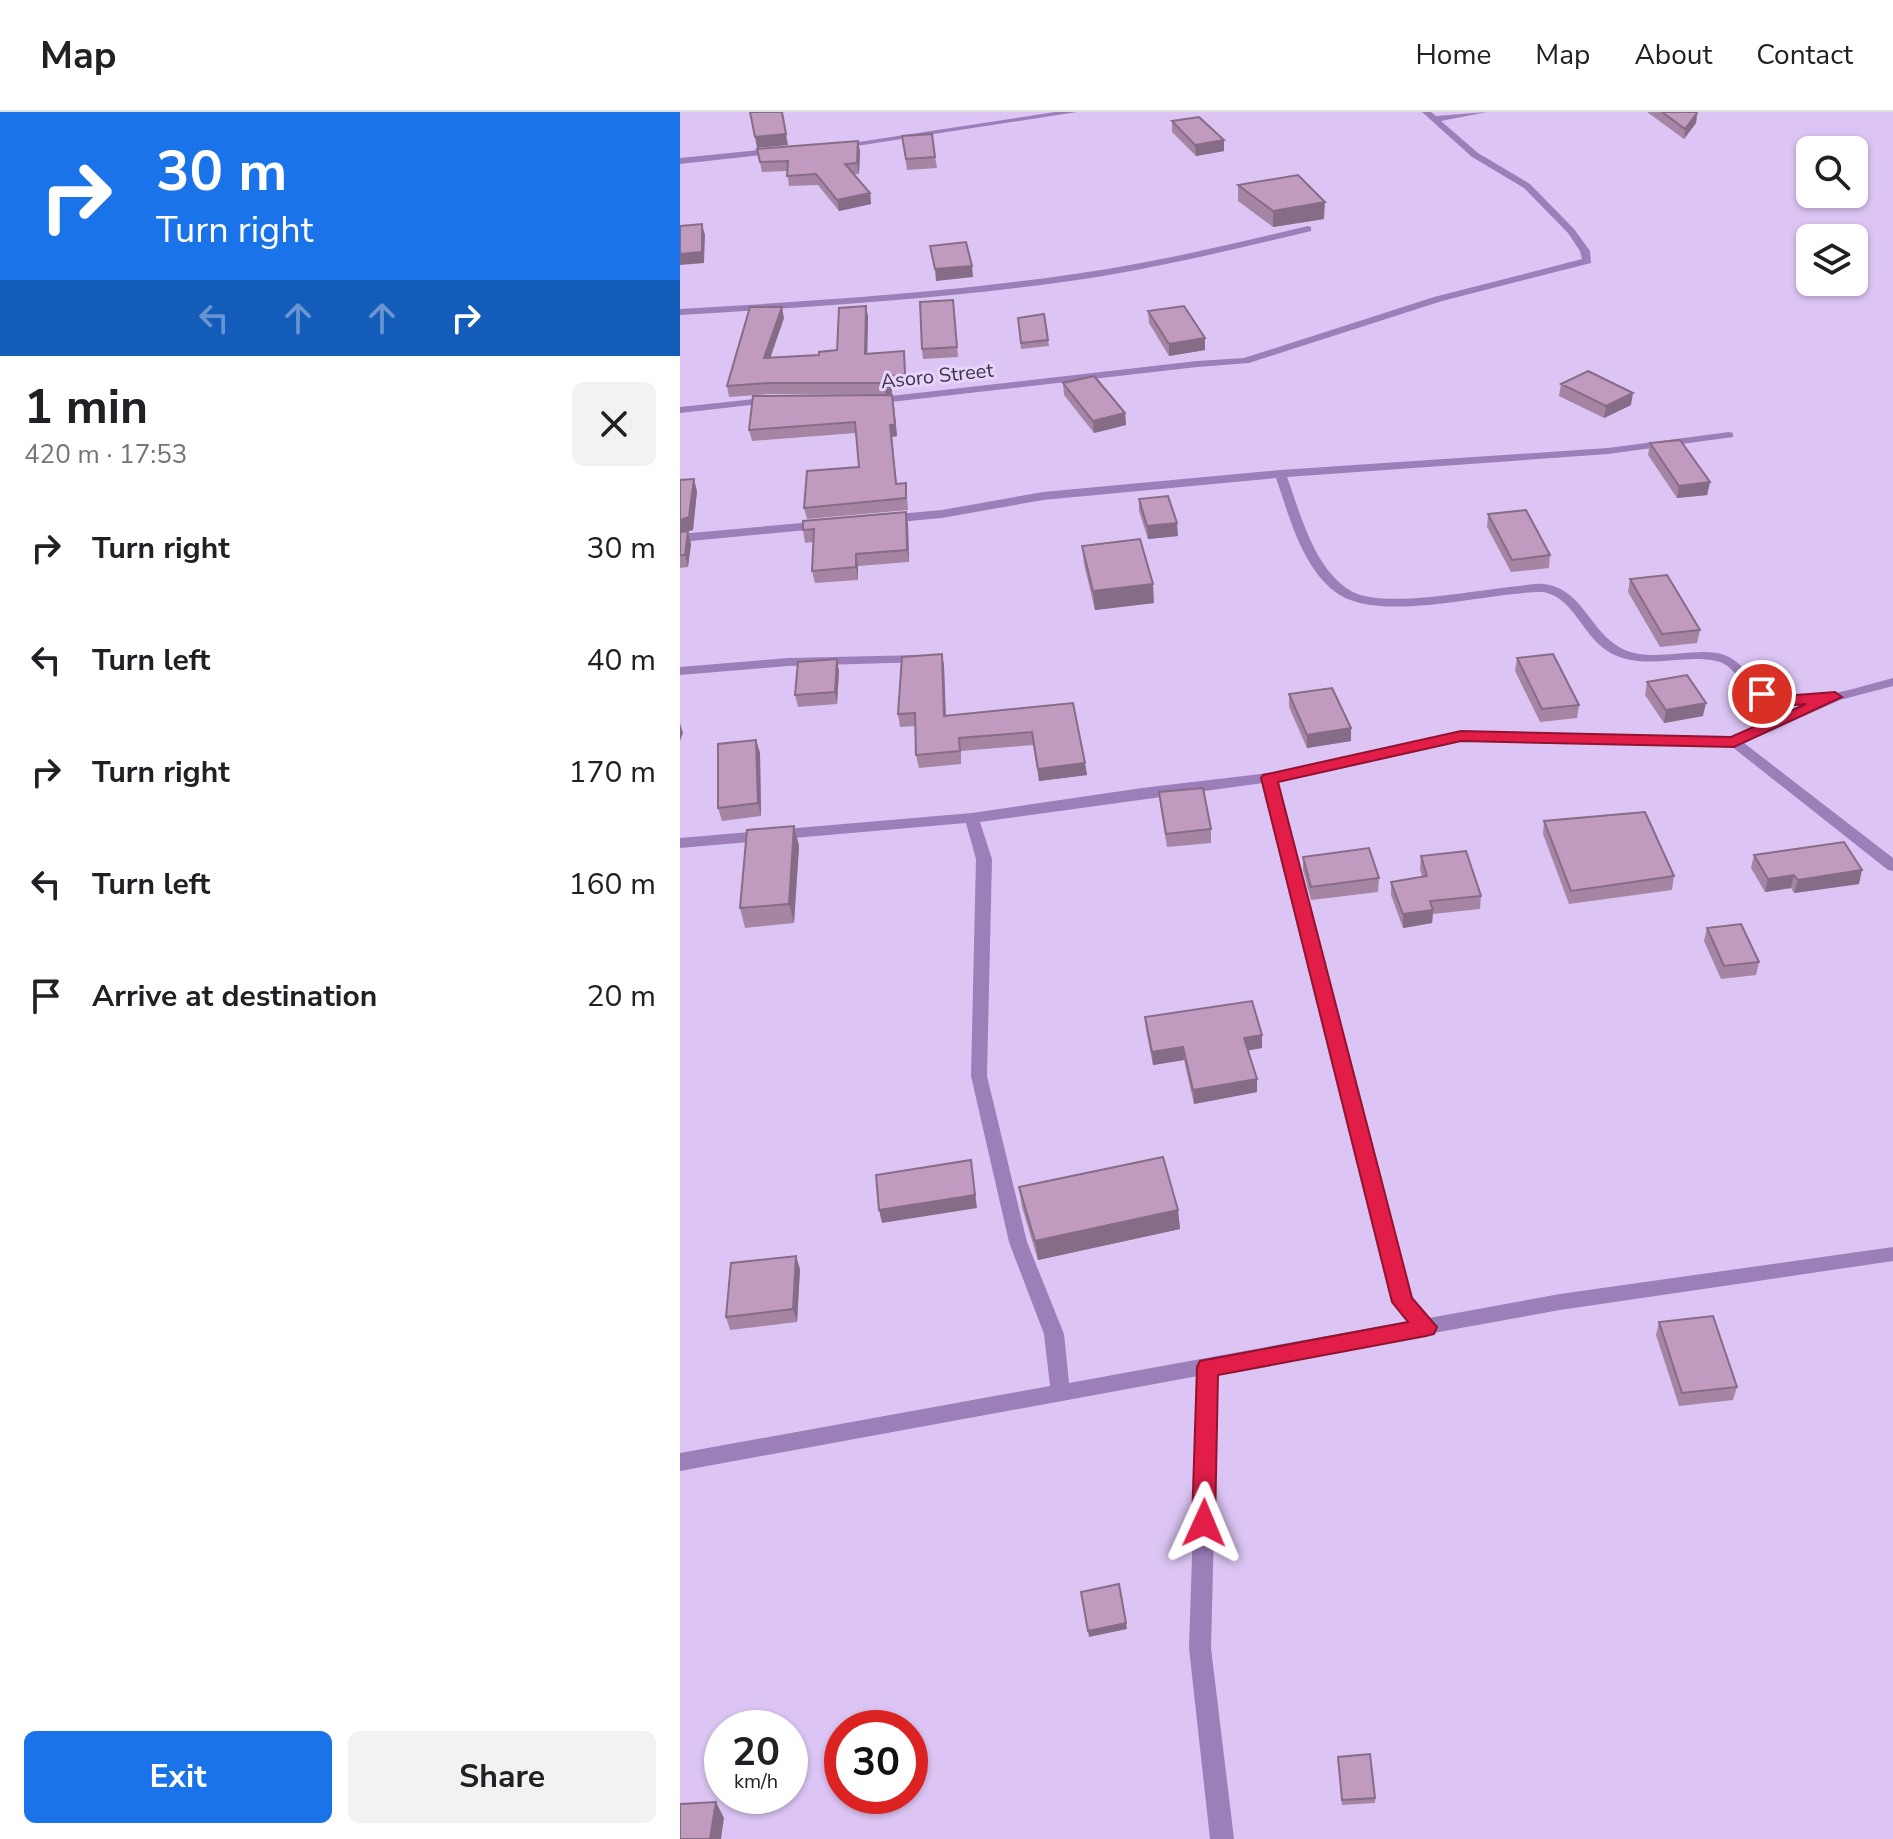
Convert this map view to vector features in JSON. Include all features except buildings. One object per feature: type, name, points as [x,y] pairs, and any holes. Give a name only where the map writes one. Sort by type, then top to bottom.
[{"type":"street","points":[[828,146],[888,141],[1073,112]]},
{"type":"street","points":[[1429,116],[1483,112]]},
{"type":"street","name":"Asoro Street","points":[[857,401],[936,396],[1197,364],[1245,361],[1438,299],[1587,261],[1585,251],[1571,231],[1527,186],[1475,155],[1429,116]]},
{"type":"street","points":[[680,161],[784,151]]},
{"type":"street","points":[[680,312],[963,292],[1172,261],[1308,229]]},
{"type":"street","points":[[680,410],[785,400]]},
{"type":"street","points":[[881,520],[942,514],[1043,496],[1280,474],[1608,451],[1729,435]]},
{"type":"street","points":[[1280,474],[1304,538],[1334,586],[1353,597],[1387,602],[1544,588],[1570,602],[1611,648],[1633,656],[1719,657],[1735,665],[1762,694],[1782,701],[1835,697]]},
{"type":"street","points":[[680,538],[834,524]]},
{"type":"street","points":[[680,671],[788,662],[927,658]]},
{"type":"street","points":[[680,843],[972,818],[1269,778],[1461,736],[1734,742],[1835,697],[1893,682]]},
{"type":"street","points":[[1734,742],[1893,866]]},
{"type":"street","points":[[1269,778],[1403,1302],[1426,1327]]},
{"type":"street","points":[[972,818],[984,859],[979,1076],[1018,1242],[1054,1334],[1060,1394]]},
{"type":"street","points":[[680,1462],[1560,1302],[1893,1254]]},
{"type":"street","points":[[1208,1367],[1200,1648],[1222,1839]]},
{"type":"route","points":[[1204,1523],[1208,1367],[1426,1327],[1403,1302],[1269,778],[1461,736],[1734,742],[1835,697],[1782,701],[1762,694]]}]
